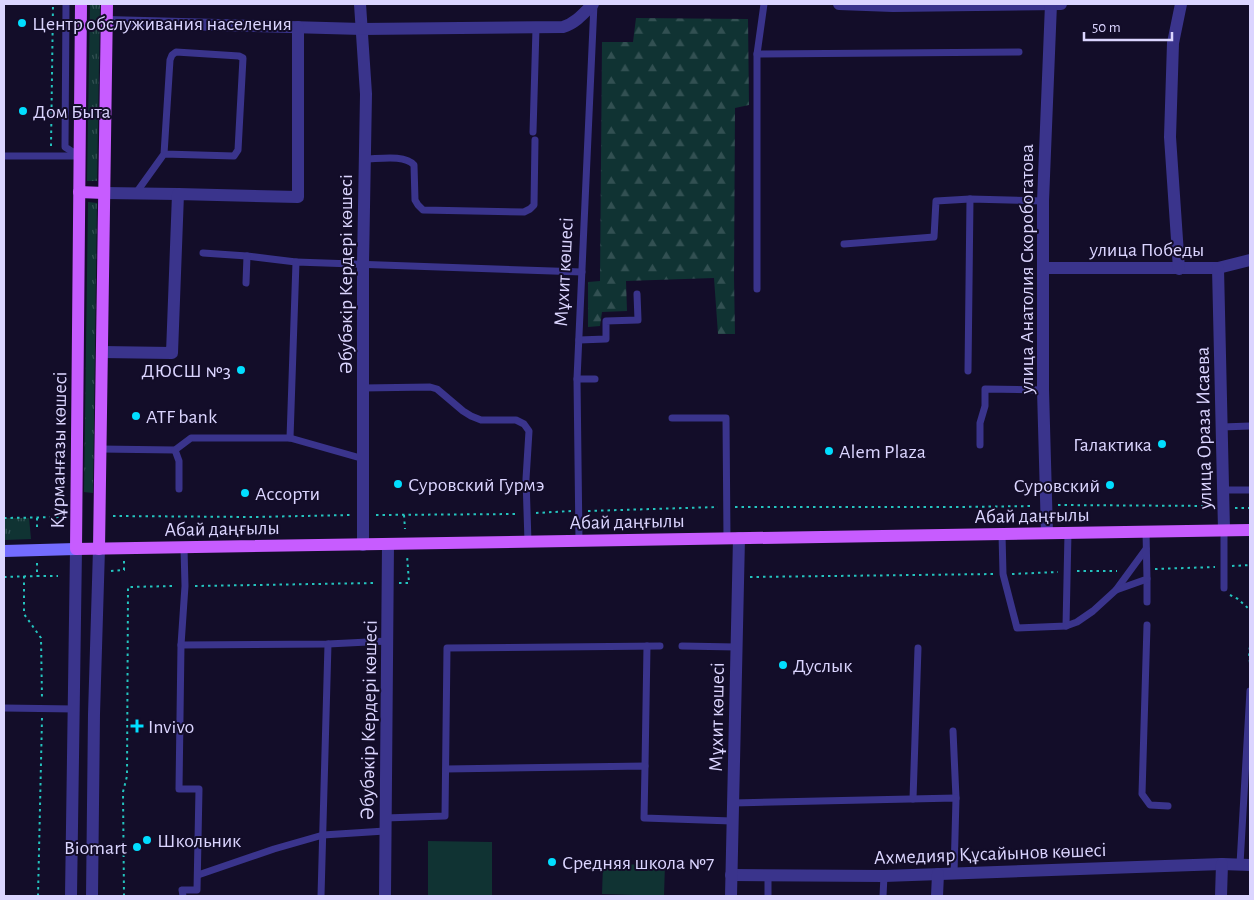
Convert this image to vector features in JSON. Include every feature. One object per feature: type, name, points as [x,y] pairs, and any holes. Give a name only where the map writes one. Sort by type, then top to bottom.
[{"type":"main road","name":"Құрманғазы көшесі","points":[[76,549],[81,4]]},
{"type":"main road","name":"Құрманғазы көшесі","points":[[99,549],[107,4]]},
{"type":"main road","points":[[79,192],[104,193]]},
{"type":"main road","name":"Абай даңғылы","points":[[4,551],[1250,530]]},
{"type":"street","name":"Әбубәкір Кердері көшесі","points":[[360,4],[366,94],[363,264],[363,545]]},
{"type":"street","points":[[107,22],[362,29],[536,28],[563,27],[574,23],[593,4]]},
{"type":"street","points":[[839,4],[1056,4]]},
{"type":"street","name":"улица Анатолия Скоробогатова","points":[[1047,533],[1043,390],[1043,201],[1056,4]]},
{"type":"street","points":[[1179,269],[1170,137],[1173,43],[1181,4]]},
{"type":"street","points":[[104,193],[298,196],[298,27]]},
{"type":"street","points":[[102,352],[172,353],[178,194]]},
{"type":"street","name":"улица Победы","points":[[1043,268],[1218,268],[1250,260]]},
{"type":"street","name":"улица Ораза Исаева","points":[[1218,268],[1224,530]]},
{"type":"street","name":"Мұхит көшесі","points":[[731,896],[736,647],[733,538]]},
{"type":"street","name":"Әбубәкір Кердері көшесі","points":[[385,896],[388,544]]},
{"type":"street","name":"Құрманғазы көшесі","points":[[71,896],[76,549]]},
{"type":"street","points":[[92,896],[94,714],[99,549]]},
{"type":"street","points":[[1221,896],[1222,864]]},
{"type":"street","name":"Ахмедияр Құсайынов көшесі","points":[[731,875],[884,876],[1245,864]]},
{"type":"street","points":[[937,896],[938,874]]},
{"type":"lane","points":[[66,4],[65,147],[79,156]]},
{"type":"lane","name":"Мұхит көшесі","points":[[579,541],[577,379],[593,4]]},
{"type":"lane","points":[[756,289],[756,54],[764,4]]},
{"type":"lane","points":[[533,132],[536,28]]},
{"type":"lane","points":[[136,193],[164,154],[170,60],[172,56],[176,52],[239,56],[243,58],[238,150],[234,156],[164,154]]},
{"type":"lane","points":[[756,54],[1020,52]]},
{"type":"lane","points":[[365,159],[404,158],[412,162],[414,165],[415,200],[423,210],[524,212],[534,205],[535,140]]},
{"type":"lane","points":[[4,156],[79,156]]},
{"type":"lane","points":[[968,371],[970,200]]},
{"type":"lane","points":[[844,244],[934,237],[936,201],[1043,201]]},
{"type":"lane","points":[[203,253],[296,262],[582,272]]},
{"type":"lane","points":[[246,282],[247,256]]},
{"type":"lane","points":[[290,438],[296,262]]},
{"type":"lane","points":[[579,340],[606,339],[606,321],[638,320],[637,294]]},
{"type":"lane","points":[[577,379],[595,379]]},
{"type":"lane","points":[[363,388],[430,386],[437,389],[471,416],[481,420],[516,420],[524,424],[529,431],[526,479],[528,542]]},
{"type":"lane","points":[[980,444],[980,423],[985,406],[985,389],[1043,390]]},
{"type":"lane","points":[[672,418],[726,418],[727,506],[733,538]]},
{"type":"lane","points":[[1222,427],[1250,426]]},
{"type":"lane","points":[[100,449],[175,450],[191,438],[290,438],[364,459]]},
{"type":"lane","points":[[175,450],[179,461],[179,489]]},
{"type":"lane","points":[[1223,490],[1250,490]]},
{"type":"lane","name":"улица Ораза Исаева","points":[[1224,530],[1224,588]]},
{"type":"lane","points":[[1146,531],[1147,602]]},
{"type":"lane","points":[[1066,626],[1068,533]]},
{"type":"lane","points":[[1002,534],[1002,574],[1017,628],[1066,626],[1077,622],[1093,611],[1116,590],[1146,549]]},
{"type":"lane","points":[[183,896],[182,890],[197,890],[199,789],[179,789],[181,645],[185,586],[184,548]]},
{"type":"lane","points":[[1116,590],[1147,579]]},
{"type":"lane","points":[[1147,625],[1142,794],[1150,806],[1168,806]]},
{"type":"lane","points":[[181,645],[328,644],[388,641]]},
{"type":"lane","points":[[321,896],[328,644]]},
{"type":"lane","points":[[647,646],[644,818],[732,821]]},
{"type":"lane","points":[[385,818],[445,816],[447,648],[660,646]]},
{"type":"lane","points":[[682,646],[736,647]]},
{"type":"lane","points":[[913,799],[918,648]]},
{"type":"lane","points":[[1245,864],[1250,691]]},
{"type":"lane","points":[[4,708],[74,709]]},
{"type":"lane","points":[[953,731],[956,798],[954,874]]},
{"type":"lane","points":[[446,769],[645,766]]},
{"type":"lane","points":[[732,803],[956,798]]},
{"type":"lane","points":[[198,875],[322,835],[385,831]]},
{"type":"lane","points":[[768,875],[768,896]]},
{"type":"lane","points":[[883,896],[884,876]]},
{"type":"path","points":[[51,156],[53,4]]},
{"type":"path","points":[[113,516],[254,517],[527,514],[727,506],[958,508],[1206,506],[1250,508]]},
{"type":"path","points":[[404,515],[405,529]]},
{"type":"path","points":[[4,518],[64,517]]},
{"type":"path","points":[[37,518],[37,531]]},
{"type":"path","points":[[398,583],[408,583],[408,556]]},
{"type":"path","points":[[108,572],[124,570],[124,560]]},
{"type":"path","points":[[37,561],[37,576]]},
{"type":"path","points":[[24,576],[24,614],[41,638],[42,709],[38,896]]},
{"type":"path","points":[[4,577],[58,576]]},
{"type":"path","points":[[1224,588],[1250,610]]},
{"type":"path","points":[[1250,647],[1250,663]]},
{"type":"green space","points":[[90,4],[100,4],[97,181],[87,181]]},
{"type":"green space","points":[[636,18],[748,19],[749,105],[735,108],[735,334],[718,334],[714,278],[626,281],[627,311],[602,312],[600,326],[588,327],[588,282],[600,281],[602,42],[633,42]]},
{"type":"green space","points":[[88,202],[97,203],[93,493],[84,492]]},
{"type":"green space","points":[[4,518],[29,518],[31,539],[4,540]]},
{"type":"green space","points":[[428,841],[492,842],[492,896],[428,896]]},
{"type":"green space","points":[[603,864],[665,865],[664,896],[602,894]]},
{"type":"place","name":"Центр обслуживания наcеления","points":[[22,23]]},
{"type":"place","name":"Дом Быта","points":[[23,111]]},
{"type":"place","name":"ДЮСШ №3","points":[[241,370]]},
{"type":"place","name":"ATF bank","points":[[136,416]]},
{"type":"place","name":"Галактика","points":[[1162,444]]},
{"type":"place","name":"Alem Plaza","points":[[829,451]]},
{"type":"place","name":"Суровский Гурмэ","points":[[398,484]]},
{"type":"place","name":"Суровский","points":[[1110,485]]},
{"type":"place","name":"Ассорти","points":[[245,493]]},
{"type":"place","name":"Дуслык","points":[[783,665]]},
{"type":"place","name":"Invivo","points":[[137,726]]},
{"type":"place","name":"Школьник","points":[[147,840]]},
{"type":"place","name":"Biomart","points":[[137,847]]},
{"type":"place","name":"Средняя школа №7","points":[[552,862]]}]
